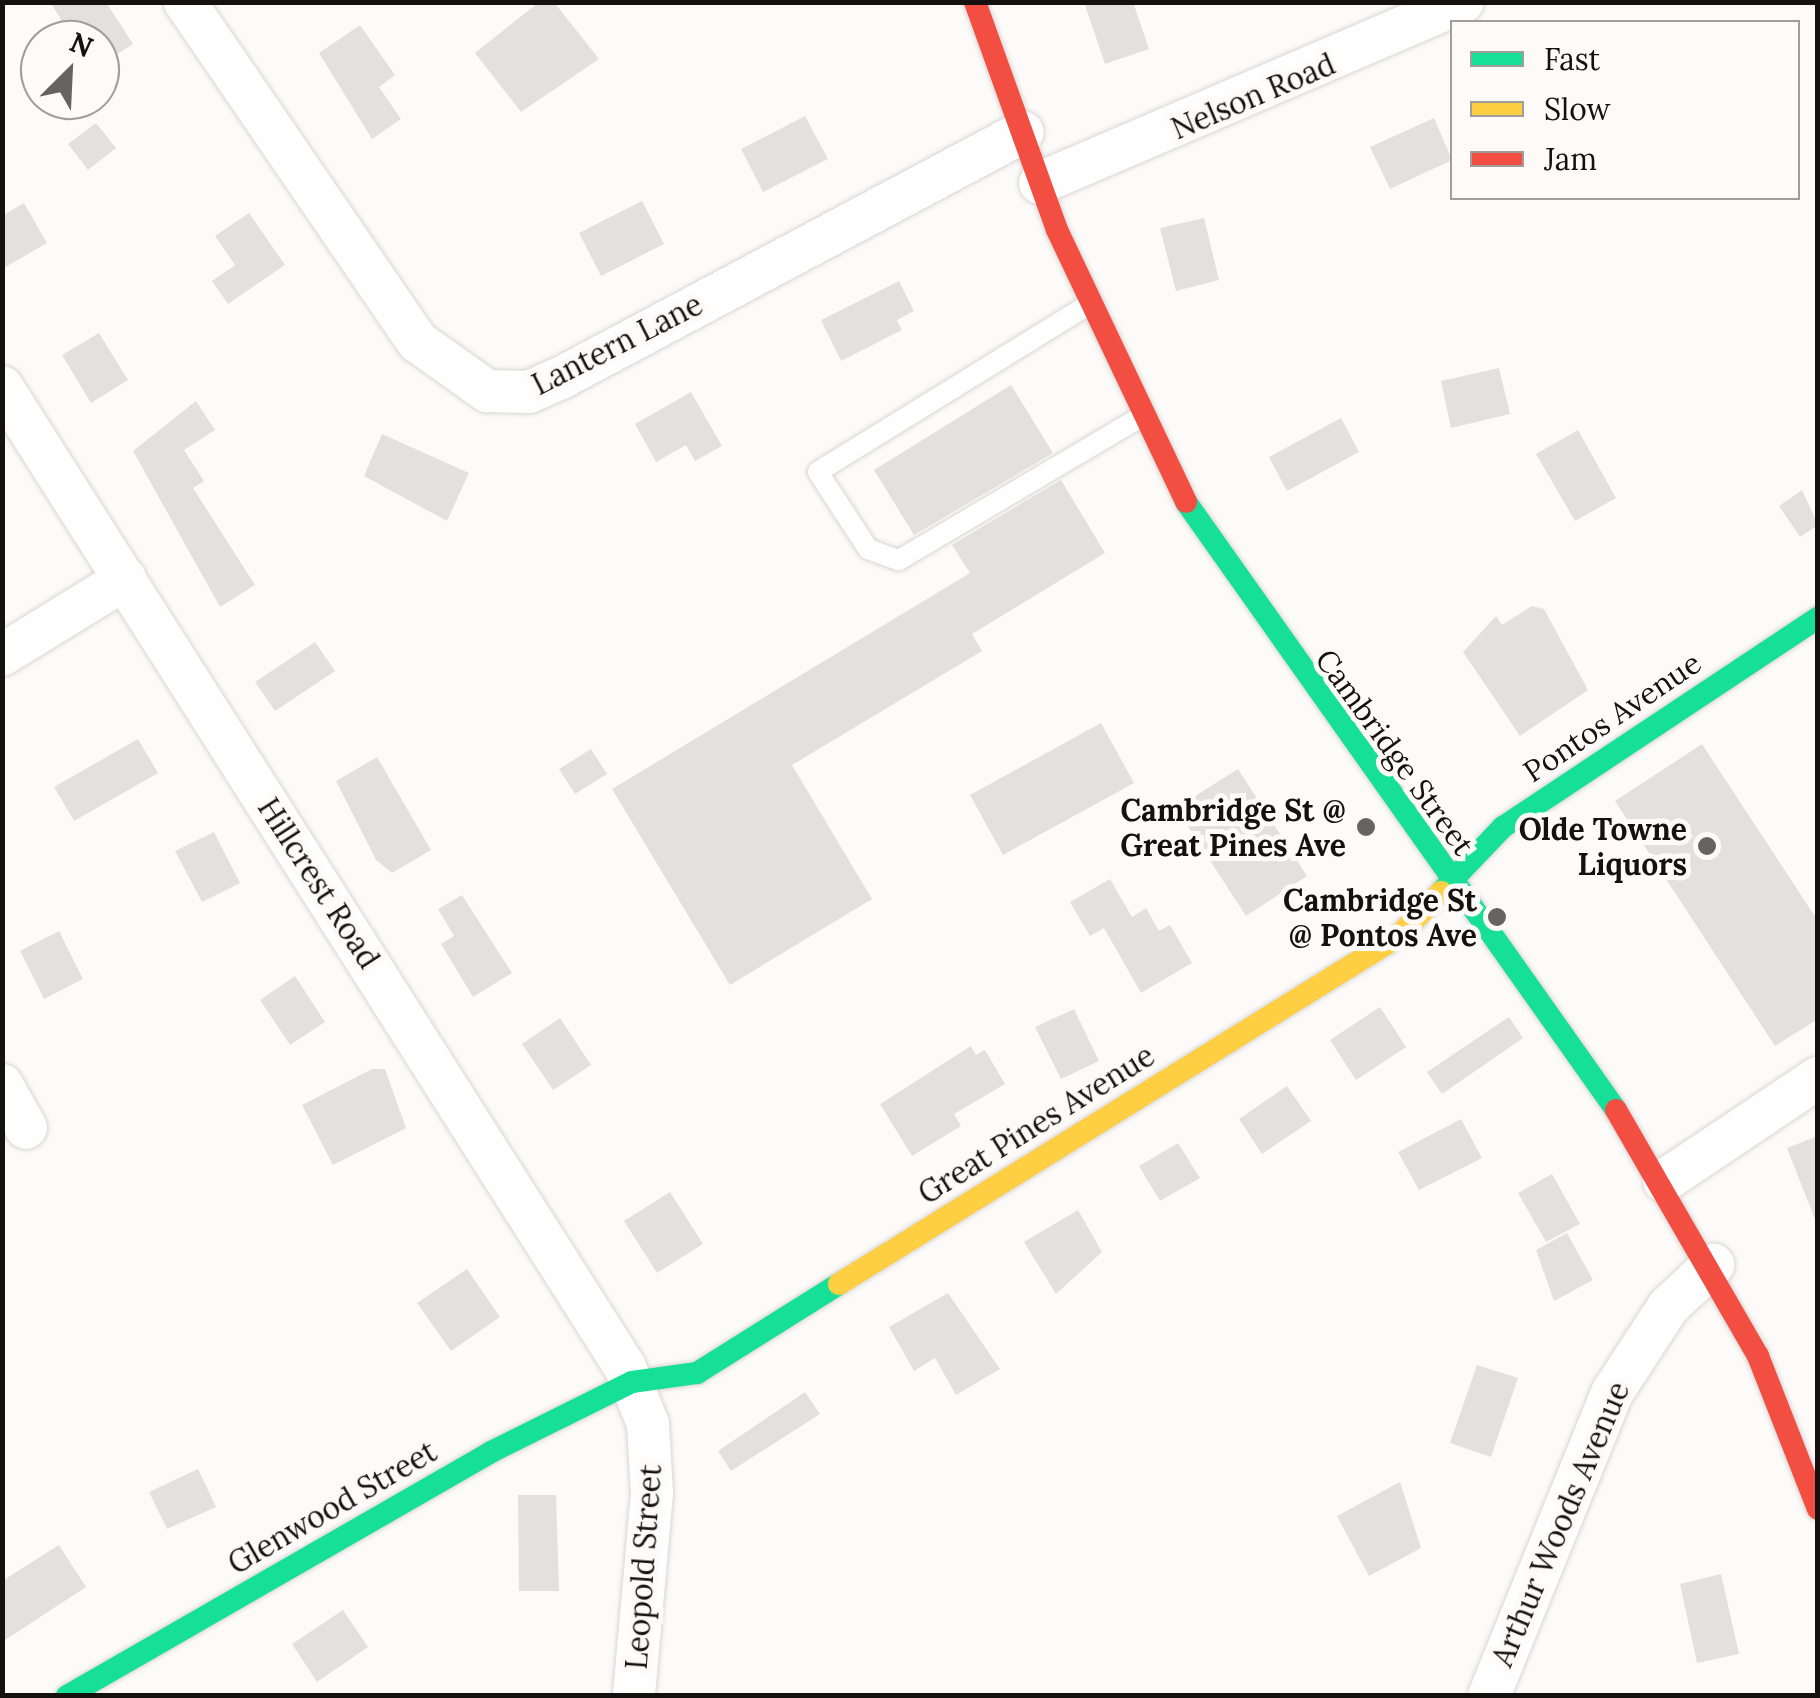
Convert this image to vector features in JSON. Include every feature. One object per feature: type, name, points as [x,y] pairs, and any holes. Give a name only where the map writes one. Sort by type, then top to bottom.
[{"type":"street","name":"Lantern Lane","points":[[185,2],[410,330],[448,370],[487,391],[528,392],[561,378],[1023,132]]},
{"type":"street","name":"Cambridge Street","points":[[975,2],[1040,183],[1090,304],[1140,416],[1210,542],[1664,1181],[1713,1265],[1818,1509]]},
{"type":"street","name":"Nelson Road","points":[[1040,183],[1463,2]]},
{"type":"street","name":"Hillcrest Road","points":[[2,387],[632,1382]]},
{"type":"street","points":[[2,655],[126,579]]},
{"type":"street","name":"Pontos Avenue","points":[[1452,881],[1503,827],[1818,618]]},
{"type":"street","name":"Great Pines Avenue","points":[[632,1382],[698,1373],[1398,936],[1452,881]]},
{"type":"street","points":[[1664,1181],[1818,1078]]},
{"type":"street","points":[[2,1084],[26,1128]]},
{"type":"street","name":"Arthur Woods Avenue","points":[[1489,1696],[1612,1393],[1668,1307],[1713,1265]]},
{"type":"street","name":"Glenwood Street","points":[[66,1696],[491,1452],[632,1382]]},
{"type":"street","name":"Leopold Street","points":[[632,1382],[648,1424],[652,1494],[634,1696]]},
{"type":"lane","points":[[1090,304],[818,472],[868,549],[899,560],[1140,416]]},
{"type":"building","points":[[50,2],[106,2],[118,20],[61,20]]},
{"type":"building","points":[[539,2],[554,2],[599,59],[521,112],[475,53]]},
{"type":"building","points":[[1084,2],[1133,2],[1149,49],[1105,64]]},
{"type":"building","points":[[120,24],[133,44],[120,52]]},
{"type":"building","points":[[360,25],[395,75],[379,87],[401,119],[372,139],[319,53]]},
{"type":"building","points":[[805,116],[828,159],[763,192],[741,149]]},
{"type":"building","points":[[1434,118],[1450,161],[1390,189],[1370,147]]},
{"type":"building","points":[[96,123],[116,148],[88,170],[68,144]]},
{"type":"building","points":[[642,201],[664,244],[601,276],[579,233]]},
{"type":"building","points":[[24,203],[47,243],[2,269],[2,216]]},
{"type":"building","points":[[249,213],[285,265],[228,304],[212,281],[235,265],[215,236]]},
{"type":"building","points":[[1204,218],[1219,280],[1176,291],[1160,228]]},
{"type":"building","points":[[899,281],[914,311],[897,320],[902,330],[841,361],[821,320]]},
{"type":"building","points":[[99,333],[128,380],[91,403],[62,355]]},
{"type":"building","points":[[1499,368],[1510,414],[1451,428],[1441,381]]},
{"type":"building","points":[[1011,385],[1053,453],[914,535],[874,470]]},
{"type":"building","points":[[691,392],[722,446],[695,461],[686,445],[656,462],[635,424]]},
{"type":"building","points":[[196,401],[215,430],[184,450],[204,481],[193,488],[255,585],[220,607],[133,451]]},
{"type":"building","points":[[1341,418],[1359,452],[1287,491],[1269,457]]},
{"type":"building","points":[[1578,430],[1616,498],[1575,521],[1536,454]]},
{"type":"building","points":[[382,434],[469,473],[447,521],[364,476]]},
{"type":"building","points":[[1061,480],[1105,553],[972,634],[982,651],[792,765],[872,899],[730,985],[612,789],[970,573],[952,545]]},
{"type":"building","points":[[1802,490],[1818,525],[1800,537],[1779,506]]},
{"type":"building","points":[[1532,606],[1544,609],[1588,690],[1520,736],[1463,652],[1496,616],[1502,625]]},
{"type":"building","points":[[315,642],[335,671],[275,711],[255,682]]},
{"type":"building","points":[[1101,723],[1134,783],[1003,855],[970,795]]},
{"type":"building","points":[[138,739],[158,773],[74,821],[54,787]]},
{"type":"building","name":"Olde Towne Liquors","points":[[1702,744],[1818,921],[1818,1019],[1775,1046],[1615,801]]},
{"type":"building","points":[[591,749],[607,774],[575,794],[559,769]]},
{"type":"building","points":[[377,757],[431,850],[392,873],[376,860],[336,781]]},
{"type":"building","points":[[1238,769],[1307,876],[1246,916],[1176,808]]},
{"type":"building","points":[[214,832],[240,883],[202,902],[175,851]]},
{"type":"building","points":[[1110,879],[1132,917],[1146,908],[1159,931],[1170,925],[1192,963],[1141,993],[1104,928],[1090,936],[1070,902]]},
{"type":"building","points":[[462,895],[512,973],[473,997],[441,944],[454,936],[438,909]]},
{"type":"building","points":[[59,931],[83,979],[44,999],[20,951]]},
{"type":"building","points":[[295,976],[325,1022],[290,1045],[260,1000]]},
{"type":"building","points":[[1380,1007],[1406,1047],[1356,1080],[1330,1040]]},
{"type":"building","points":[[1074,1009],[1099,1061],[1061,1079],[1035,1027]]},
{"type":"building","points":[[1509,1017],[1523,1038],[1442,1094],[1427,1072]]},
{"type":"building","points":[[560,1018],[591,1065],[553,1090],[522,1044]]},
{"type":"building","points":[[971,1046],[976,1055],[985,1050],[1005,1084],[954,1114],[961,1126],[912,1156],[880,1104]]},
{"type":"building","points":[[372,1069],[385,1069],[406,1128],[333,1165],[302,1105]]},
{"type":"building","points":[[1287,1086],[1311,1121],[1262,1154],[1239,1119]]},
{"type":"building","points":[[1461,1119],[1482,1158],[1419,1190],[1398,1152]]},
{"type":"building","points":[[1818,1136],[1818,1221],[1816,1222],[1787,1148]]},
{"type":"building","points":[[1178,1143],[1200,1178],[1160,1201],[1139,1166]]},
{"type":"building","points":[[1552,1174],[1580,1224],[1546,1242],[1518,1193]]},
{"type":"building","points":[[670,1192],[703,1244],[657,1273],[624,1221]]},
{"type":"building","points":[[1078,1210],[1102,1252],[1056,1294],[1024,1242]]},
{"type":"building","points":[[1567,1233],[1593,1280],[1554,1301],[1536,1250]]},
{"type":"building","points":[[467,1269],[500,1317],[451,1351],[417,1303]]},
{"type":"building","points":[[948,1293],[1000,1369],[956,1395],[935,1358],[914,1371],[889,1327]]},
{"type":"building","points":[[1477,1365],[1518,1378],[1491,1457],[1450,1443]]},
{"type":"building","points":[[805,1392],[820,1414],[731,1471],[718,1451]]},
{"type":"building","points":[[198,1469],[216,1507],[167,1529],[149,1492]]},
{"type":"building","points":[[1400,1482],[1421,1548],[1369,1576],[1337,1516]]},
{"type":"building","points":[[518,1495],[556,1495],[559,1591],[519,1591]]},
{"type":"building","points":[[59,1545],[86,1587],[2,1642],[2,1581]]},
{"type":"building","points":[[1721,1574],[1739,1654],[1697,1663],[1680,1584]]},
{"type":"building","points":[[343,1610],[368,1647],[317,1682],[292,1644]]},
{"type":"traffic: fast","points":[[1186,502],[1616,1110]]},
{"type":"traffic: fast","points":[[1441,892],[1503,827],[1818,618]]},
{"type":"traffic: fast","points":[[67,1696],[491,1452],[632,1382],[697,1373],[839,1284]]},
{"type":"traffic: slow","points":[[839,1284],[1399,936],[1441,892]]},
{"type":"traffic: jam","points":[[975,2],[1057,230],[1186,502]]},
{"type":"traffic: jam","points":[[1616,1110],[1758,1356],[1818,1509]]},
{"type":"place","name":"Cambridge St @ Great Pines Ave","points":[[1366,827]]},
{"type":"place","name":"Olde Towne Liquors","points":[[1707,846]]},
{"type":"place","name":"Cambridge St @ Pontos Ave","points":[[1497,917]]}]
